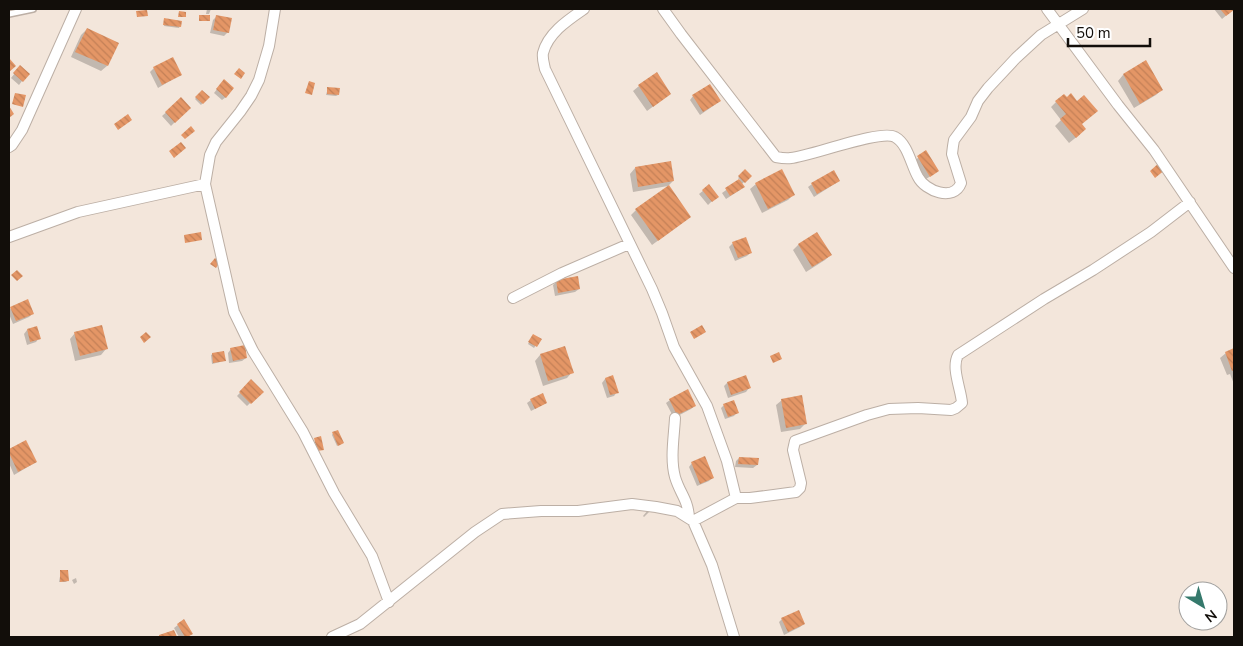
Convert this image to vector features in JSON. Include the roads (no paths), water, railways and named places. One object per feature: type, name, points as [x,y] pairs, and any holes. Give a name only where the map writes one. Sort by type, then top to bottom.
[{"type":"street","points":[[9,147],[22,130],[76,9]]},
{"type":"street","points":[[275,9],[269,46],[259,80],[240,112],[216,142],[210,155],[205,184],[234,312],[253,351],[303,432],[334,493],[372,556],[389,602]]},
{"type":"street","points":[[663,9],[680,34],[776,157],[788,159],[887,135],[894,136],[900,140],[918,177],[924,185],[930,190],[946,193],[955,191],[961,183],[952,154],[954,140],[972,117],[978,101],[1016,58],[1041,35],[1083,9]]},
{"type":"street","points":[[1047,9],[1154,150],[1234,268]]},
{"type":"street","points":[[580,10],[548,40],[542,55],[544,69],[659,305],[674,346],[707,406],[727,461],[736,498]]},
{"type":"street","points":[[9,237],[78,212],[205,184]]},
{"type":"street","points":[[691,520],[736,498],[796,492],[800,488],[801,483],[793,450],[795,441],[802,438],[889,409],[951,410],[956,408],[962,402],[955,360],[958,356],[1151,232],[1190,202]]},
{"type":"street","points":[[513,298],[562,273],[629,244]]},
{"type":"street","points":[[674,418],[673,460],[676,478],[688,506],[691,520],[712,565],[734,637]]},
{"type":"street","points":[[337,636],[360,624],[476,532],[502,514],[541,510],[578,511],[632,504],[677,511],[691,520]]},
{"type":"lane","points":[[9,14],[33,9]]}]
